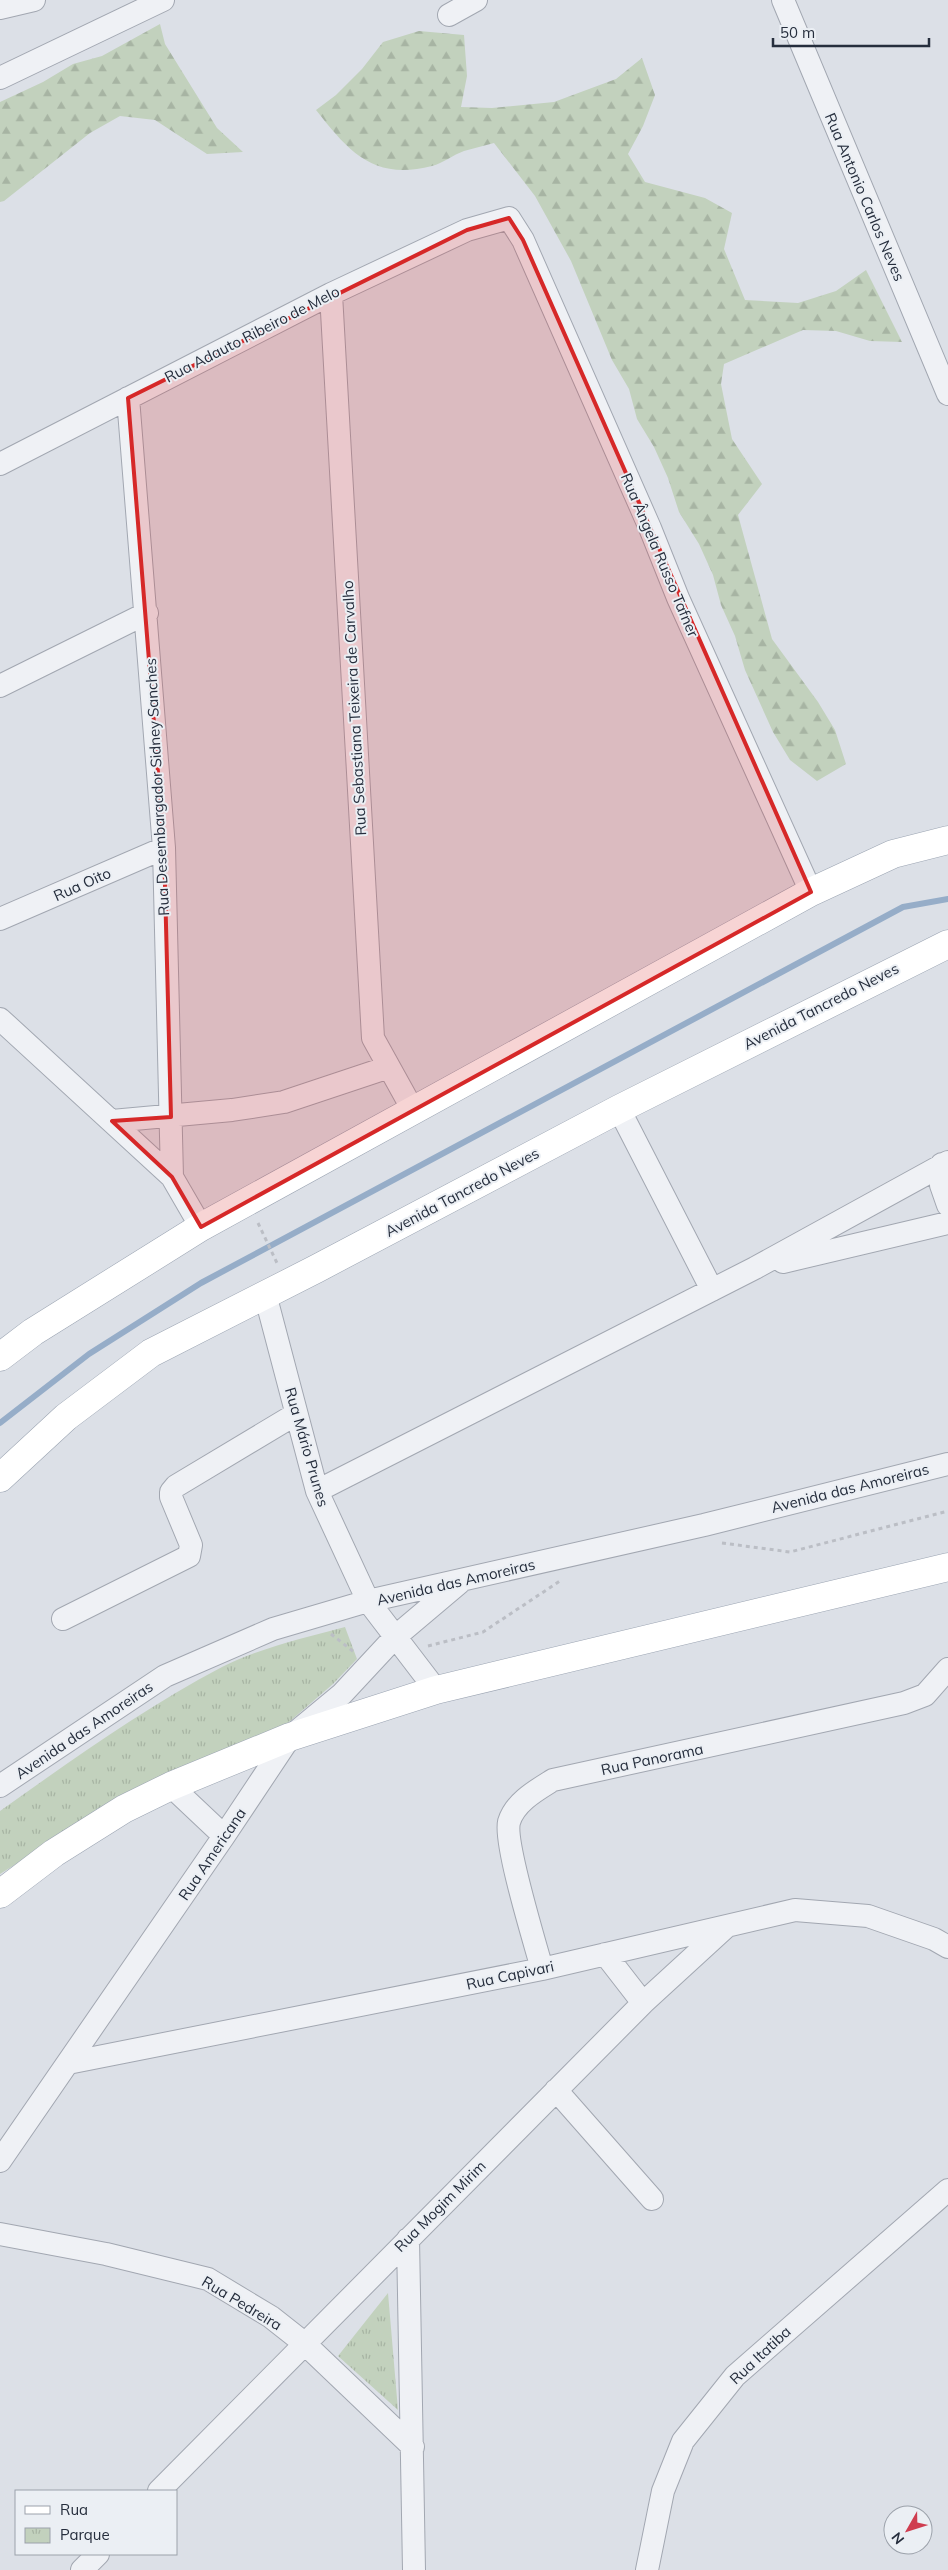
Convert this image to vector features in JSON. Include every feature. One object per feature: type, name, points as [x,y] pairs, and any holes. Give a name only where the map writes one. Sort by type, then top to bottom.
[{"type":"main road","points":[[0,1357],[33,1332],[201,1227],[414,1112],[811,892],[893,854],[948,840]]},
{"type":"main road","name":"Avenida Tancredo Neves","points":[[0,1478],[66,1417],[144,1358],[619,1109],[948,944]]},
{"type":"main road","points":[[0,1894],[89,1829],[171,1786],[290,1737],[436,1690],[948,1567]]},
{"type":"street","points":[[0,8],[34,0]]},
{"type":"street","points":[[0,78],[164,0]]},
{"type":"street","points":[[449,15],[476,0]]},
{"type":"street","name":"Rua Antonio Carlos Neves","points":[[783,0],[948,394]]},
{"type":"street","name":"Rua Adauto Ribeiro de Melo","points":[[0,464],[331,294],[467,230],[509,218]]},
{"type":"street","name":"Rua Ângela Russo Tafner","points":[[509,218],[523,240],[650,528],[678,598],[811,892]]},
{"type":"street","name":"Rua Sebastiana Teixeira de Carvalho","points":[[331,294],[373,1038],[414,1112]]},
{"type":"street","name":"Rua Desembargador Sidney Sanches","points":[[128,398],[164,848],[172,1177]]},
{"type":"street","points":[[0,686],[146,613]]},
{"type":"street","name":"Rua Oito","points":[[0,920],[164,848]]},
{"type":"street","points":[[0,1019],[172,1177],[201,1227]]},
{"type":"street","points":[[112,1121],[171,1117],[284,1102],[389,1067]]},
{"type":"street","points":[[619,1109],[712,1290]]},
{"type":"street","points":[[317,1491],[755,1268],[945,1163]]},
{"type":"street","points":[[945,1163],[941,1185],[948,1205]]},
{"type":"street","points":[[755,1268],[948,1223]]},
{"type":"street","name":"Rua Mário Prunes","points":[[265,1294],[317,1491],[368,1602],[436,1690]]},
{"type":"street","points":[[63,1619],[189,1556],[191,1545],[170,1497],[171,1492],[176,1486],[296,1414]]},
{"type":"street","name":"Avenida das Amoreiras","points":[[0,1786],[165,1676],[273,1628],[368,1602],[704,1525],[948,1464]]},
{"type":"street","name":"Rua Americana","points":[[0,2161],[290,1737],[331,1704],[370,1666],[395,1637],[462,1581]]},
{"type":"street","name":"Rua Panorama","points":[[542,1969],[510,1845],[509,1822],[526,1796],[553,1780],[904,1703],[925,1695],[948,1670]]},
{"type":"street","points":[[171,1786],[224,1836]]},
{"type":"street","name":"Rua Capivari","points":[[68,2063],[542,1969],[795,1910],[868,1916],[934,1939],[948,1947]]},
{"type":"street","name":"Rua Mogim Mirim","points":[[160,2490],[643,2003],[726,1926]]},
{"type":"street","points":[[605,1954],[643,2003]]},
{"type":"street","points":[[556,2090],[652,2199]]},
{"type":"street","name":"Rua Itatiba","points":[[648,2570],[663,2492],[683,2441],[735,2376],[948,2190]]},
{"type":"street","name":"Rua Pedreira","points":[[0,2234],[106,2254],[208,2279],[271,2317],[304,2344],[414,2447]]},
{"type":"street","points":[[408,2238],[414,2447],[414,2570]]},
{"type":"street","points":[[82,2570],[97,2555]]},
{"type":"path","points":[[260,1230],[279,1268]]},
{"type":"path","points":[[721,1543],[790,1552],[948,1511]]},
{"type":"path","points":[[409,1656],[418,1648],[483,1632],[560,1581],[569,1579]]},
{"type":"path","points":[[326,1614],[323,1627],[370,1666]]},
{"type":"highlighted area","points":[[509,218],[523,240],[811,892],[201,1227],[172,1177],[112,1121],[171,1117],[164,848],[128,398],[467,230]]},
{"type":"green space","points":[[160,24],[165,44],[217,128],[243,152],[207,154],[155,120],[120,116],[90,133],[4,201],[0,202],[0,102],[43,82],[73,64],[102,56]]},
{"type":"green space","points":[[419,31],[464,35],[467,76],[461,107],[492,108],[554,102],[616,79],[642,58],[655,95],[643,126],[628,154],[645,182],[705,198],[732,213],[724,249],[745,300],[798,303],[836,291],[866,270],[902,342],[870,341],[836,331],[803,330],[724,364],[721,384],[732,439],[762,484],[738,515],[772,639],[818,702],[835,730],[846,764],[817,781],[790,760],[773,732],[745,670],[735,636],[721,605],[713,575],[699,544],[679,512],[668,478],[654,447],[637,419],[629,389],[612,360],[571,261],[535,196],[494,143],[464,151],[432,166],[412,170],[394,169],[379,166],[352,150],[340,139],[316,110],[336,95],[362,69],[383,42]]},
{"type":"green space","points":[[345,1627],[357,1659],[333,1684],[267,1741],[56,1839],[0,1874],[0,1811],[136,1717],[222,1667],[267,1649]]},
{"type":"green space","points":[[388,2293],[398,2410],[338,2356]]},
{"type":"waterway","points":[[0,1423],[89,1354],[201,1283],[903,907],[948,899]]}]
